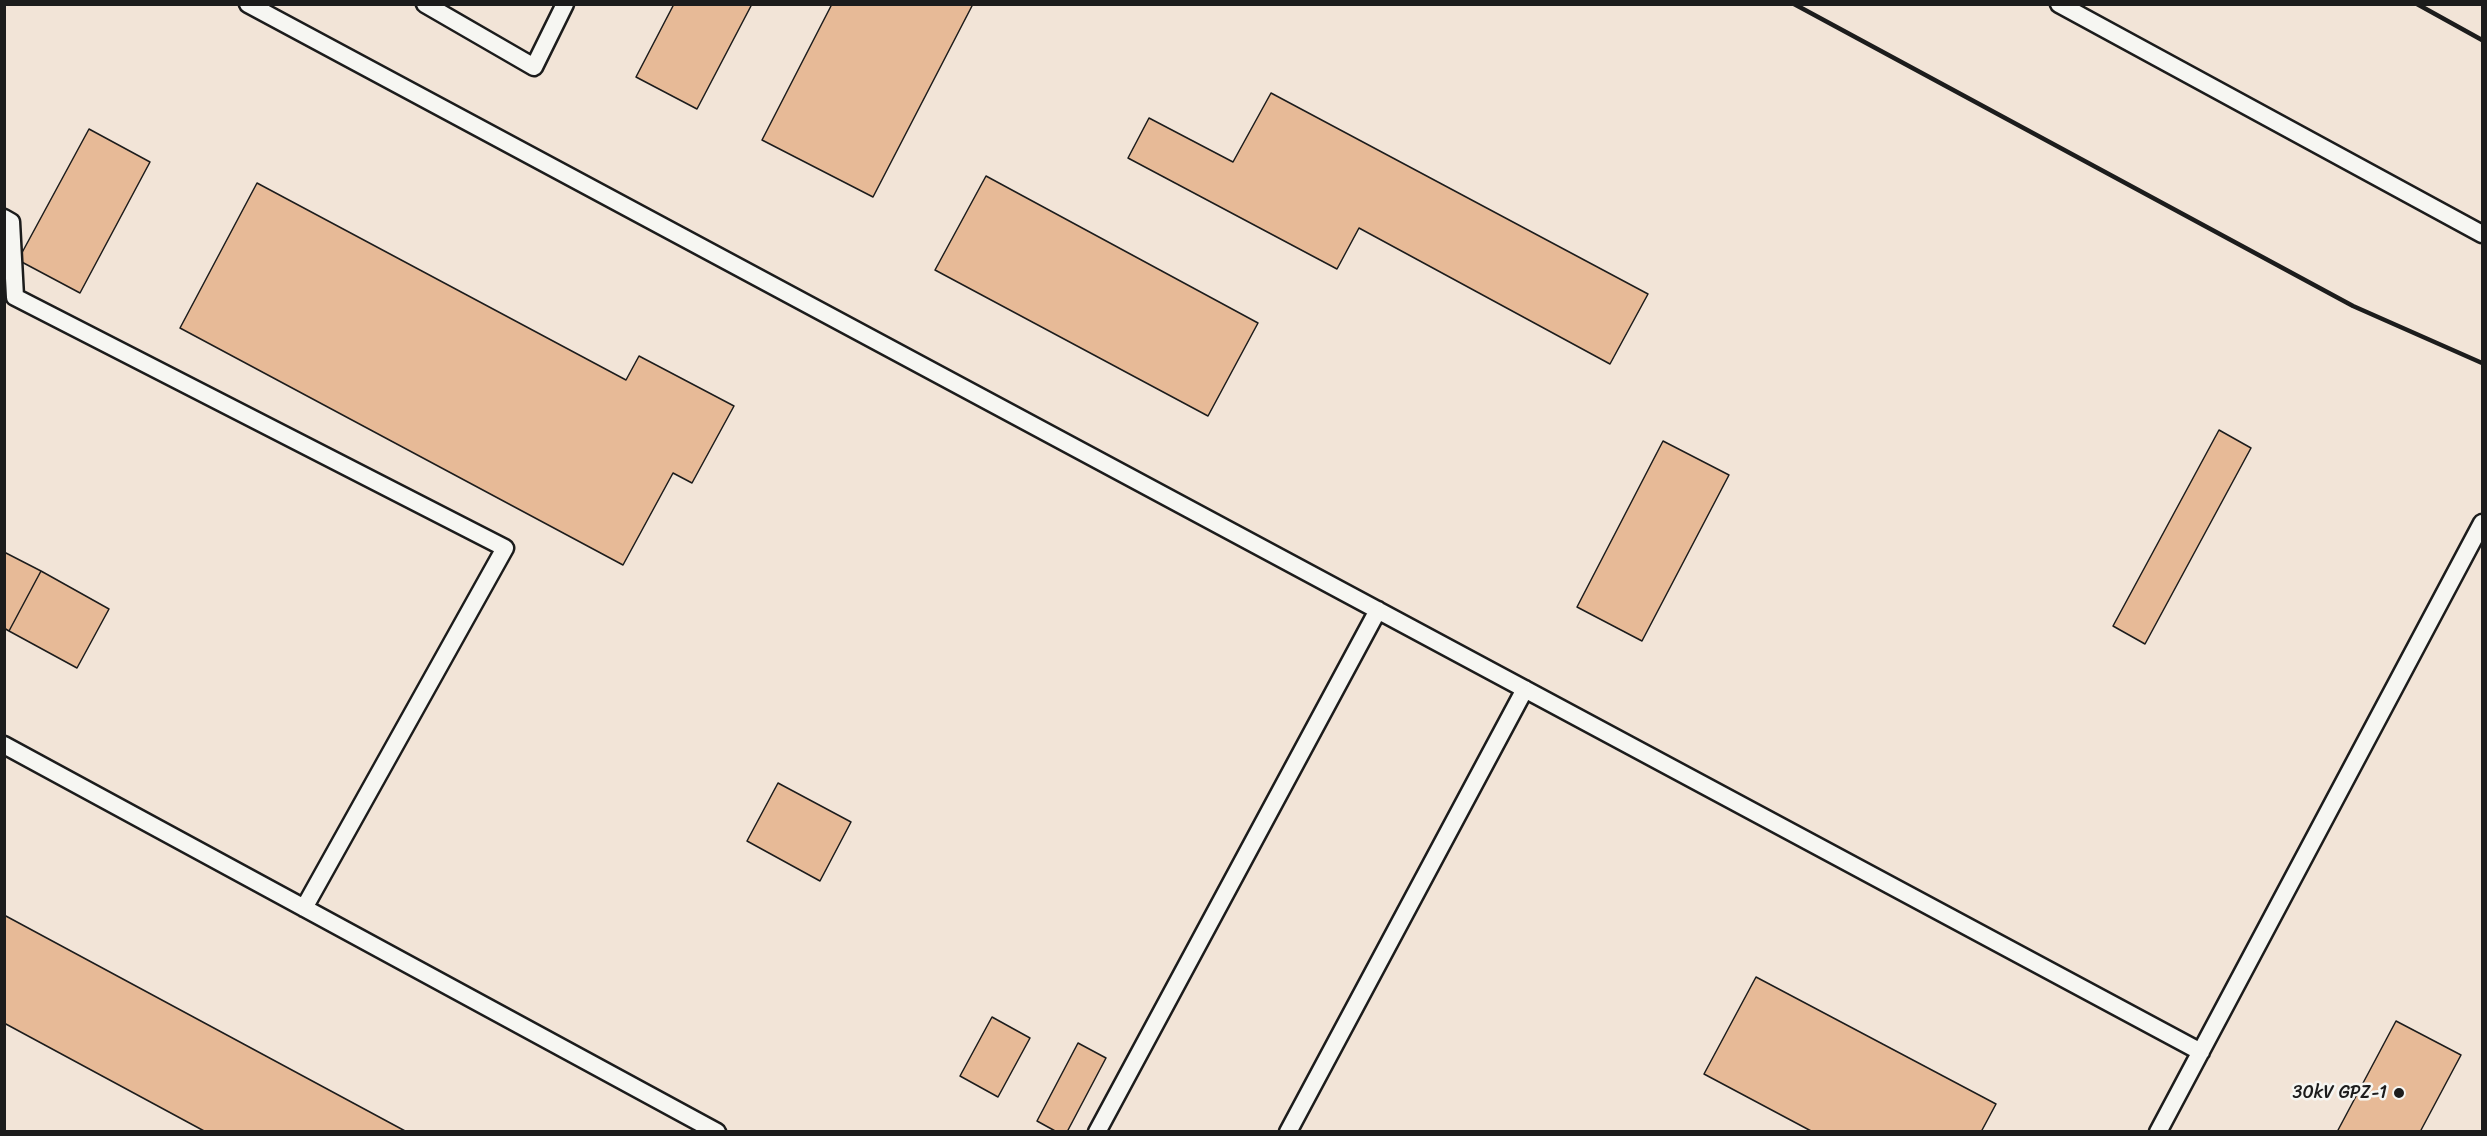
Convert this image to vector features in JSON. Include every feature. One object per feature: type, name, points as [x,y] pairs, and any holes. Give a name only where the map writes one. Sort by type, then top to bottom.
[{"type":"lane","points":[[248,4],[2201,1052]]},
{"type":"lane","points":[[424,4],[534,67],[565,4]]},
{"type":"lane","points":[[2059,4],[2482,234]]},
{"type":"lane","points":[[4,219],[11,222],[15,297],[505,548],[304,908]]},
{"type":"lane","points":[[2158,1131],[2482,523]]},
{"type":"lane","points":[[1097,1131],[1378,610]]},
{"type":"lane","points":[[1288,1131],[1525,689]]},
{"type":"lane","points":[[4,745],[717,1131]]},
{"type":"shaded area","points":[[5,5],[2482,5],[2482,1131],[5,1131]]},
{"type":"building","points":[[674,4],[752,4],[697,109],[636,77]]},
{"type":"building","points":[[832,4],[973,4],[873,197],[762,140]]},
{"type":"building","points":[[1271,93],[1648,294],[1610,364],[1359,228],[1337,269],[1128,158],[1149,118],[1233,162]]},
{"type":"building","points":[[89,129],[150,162],[80,293],[18,260]]},
{"type":"building","points":[[986,176],[1258,323],[1208,416],[935,270]]},
{"type":"building","points":[[257,183],[626,380],[639,356],[734,406],[692,483],[673,473],[623,565],[180,328]]},
{"type":"building","points":[[2219,430],[2251,448],[2145,644],[2113,626]]},
{"type":"building","points":[[1663,441],[1729,475],[1642,641],[1577,607]]},
{"type":"building","points":[[4,552],[41,571],[9,631],[4,628]]},
{"type":"building","points":[[41,571],[109,609],[77,668],[9,631]]},
{"type":"building","points":[[778,783],[851,822],[820,881],[747,841]]},
{"type":"building","points":[[4,915],[407,1132],[206,1132],[4,1023]]},
{"type":"building","points":[[1756,977],[1996,1104],[1981,1132],[1813,1132],[1704,1074]]},
{"type":"building","points":[[992,1017],[1030,1038],[998,1097],[960,1076]]},
{"type":"building","name":"30kV GPZ-1","points":[[2396,1021],[2461,1055],[2420,1132],[2337,1132]]},
{"type":"building","points":[[1078,1043],[1106,1058],[1067,1132],[1057,1132],[1037,1121]]},
{"type":"railway","points":[[1794,4],[2353,306],[2482,363]]},
{"type":"railway","points":[[2417,4],[2482,40]]},
{"type":"place","name":"30kV GPZ-1","points":[[2399,1093]]}]
